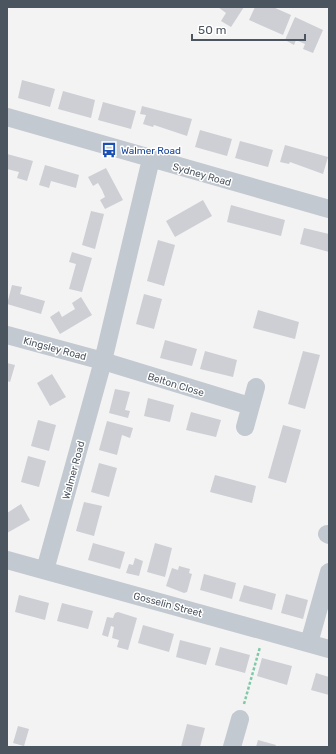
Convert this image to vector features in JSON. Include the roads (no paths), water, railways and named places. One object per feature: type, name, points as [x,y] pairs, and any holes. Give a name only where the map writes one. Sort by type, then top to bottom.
[{"type":"street","name":"Sydney Road","points":[[7,117],[329,209]]},
{"type":"street","name":"Walmer Road","points":[[45,570],[103,361],[150,159]]},
{"type":"street","name":"Kingsley Road","points":[[7,335],[103,361]]},
{"type":"street","name":"Belton Close","points":[[103,361],[250,406]]},
{"type":"street","points":[[245,427],[256,387]]},
{"type":"street","name":"Gosselin Street","points":[[7,560],[329,649]]},
{"type":"street","points":[[308,643],[329,572]]},
{"type":"street","points":[[232,747],[240,719]]},
{"type":"place","name":"Walmer Road","points":[[109,150]]}]
